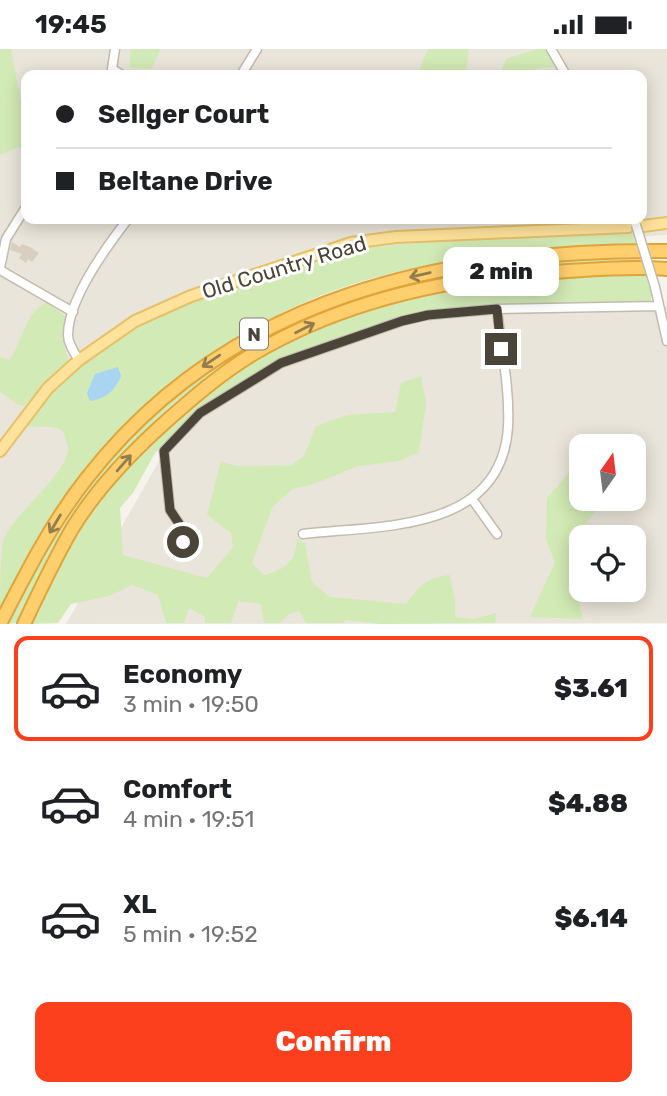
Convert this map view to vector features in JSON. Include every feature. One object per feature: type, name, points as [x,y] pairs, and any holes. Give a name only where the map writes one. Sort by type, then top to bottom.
[{"type":"highway","name":"N","points":[[0,624],[59,518],[104,458],[159,399],[209,362],[257,333],[310,307],[362,288],[448,269],[582,252],[667,251]]},
{"type":"highway","name":"N","points":[[24,624],[73,528],[104,486],[138,447],[194,396],[252,355],[320,321],[392,296],[440,285],[516,274],[667,269]]},
{"type":"main road","points":[[643,226],[667,223]]},
{"type":"main road","name":"Old Country Road","points":[[0,451],[48,388],[79,360],[125,327],[173,302],[331,248],[396,237],[541,232],[621,224]]},
{"type":"street","points":[[111,70],[115,49]]},
{"type":"street","points":[[244,70],[257,49]]},
{"type":"street","points":[[551,49],[563,70]]},
{"type":"street","points":[[21,215],[6,239],[0,269],[74,312]]},
{"type":"street","points":[[79,360],[68,335],[74,312],[95,266],[124,224]]},
{"type":"street","points":[[540,224],[541,232]]},
{"type":"street","points":[[631,224],[655,288],[667,341]]},
{"type":"street","points":[[185,547],[180,525],[170,510],[164,451],[200,413],[281,363],[402,321],[428,315],[497,309],[659,306]]},
{"type":"street","points":[[303,534],[422,520],[441,516],[472,499],[489,479],[506,444],[508,404],[497,309]]},
{"type":"street","points":[[472,499],[497,534]]},
{"type":"shaded area","points":[[0,49],[667,49],[667,235],[401,253],[265,299],[136,395],[0,597]]},
{"type":"shaded area","points":[[667,306],[667,623],[66,624],[170,442],[200,413],[281,363],[402,321],[497,309]]},
{"type":"green space","points":[[0,49],[11,49],[21,103],[21,147],[0,155]]},
{"type":"green space","points":[[130,49],[161,49],[151,69],[130,67]]},
{"type":"green space","points":[[428,49],[469,49],[467,70],[419,70]]},
{"type":"green space","points":[[537,49],[546,49],[554,67],[502,70],[506,59]]},
{"type":"green space","points":[[632,231],[637,248],[479,258],[385,275],[334,290],[239,336],[194,366],[153,399],[115,436],[80,476],[42,530],[0,613],[3,541],[18,518],[60,469],[68,447],[63,431],[49,427],[25,426],[53,390],[90,357],[145,322],[175,307],[341,250],[453,240]]},
{"type":"green space","points":[[639,255],[642,266],[424,284],[250,353],[244,345],[354,296],[422,279],[545,259]]},
{"type":"green space","points":[[645,273],[652,296],[650,302],[445,311],[269,366],[199,411],[155,453],[133,493],[120,508],[123,555],[207,578],[233,547],[231,533],[207,515],[221,461],[246,466],[290,466],[304,456],[316,426],[347,415],[395,412],[401,383],[421,376],[426,403],[419,452],[400,461],[358,466],[314,484],[292,489],[272,508],[252,563],[264,575],[283,568],[296,549],[297,541],[293,537],[305,543],[312,582],[330,597],[406,604],[424,583],[450,575],[455,617],[474,619],[496,613],[495,623],[380,624],[347,620],[342,623],[306,623],[299,611],[289,614],[280,623],[264,623],[261,604],[238,601],[231,623],[205,623],[205,617],[189,608],[184,623],[166,623],[158,595],[132,585],[109,596],[71,604],[58,623],[28,624],[86,518],[134,459],[176,418],[222,383],[271,352],[323,327],[378,306],[434,290],[510,278]]},
{"type":"green space","points":[[47,302],[66,317],[62,337],[68,361],[24,406],[16,404],[0,391],[0,357],[9,360],[34,312]]},
{"type":"green space","points":[[246,350],[178,400],[122,456],[64,535],[16,623],[7,624],[55,533],[99,471],[152,416],[218,365]]},
{"type":"green space","points":[[569,473],[569,511],[596,511],[584,525],[569,525],[569,602],[579,602],[583,619],[530,617],[555,562],[546,540],[547,498]]},
{"type":"water","points":[[118,367],[121,376],[113,390],[90,401],[87,393],[95,374]]},
{"type":"building","points":[[12,242],[20,247],[22,244],[30,247],[39,253],[32,262],[28,259],[26,263],[19,258],[22,254],[10,250]]},
{"type":"route","points":[[183,542],[180,525],[170,510],[163,466],[166,446],[200,413],[261,375],[281,363],[402,321],[428,315],[497,309],[501,349]]}]
